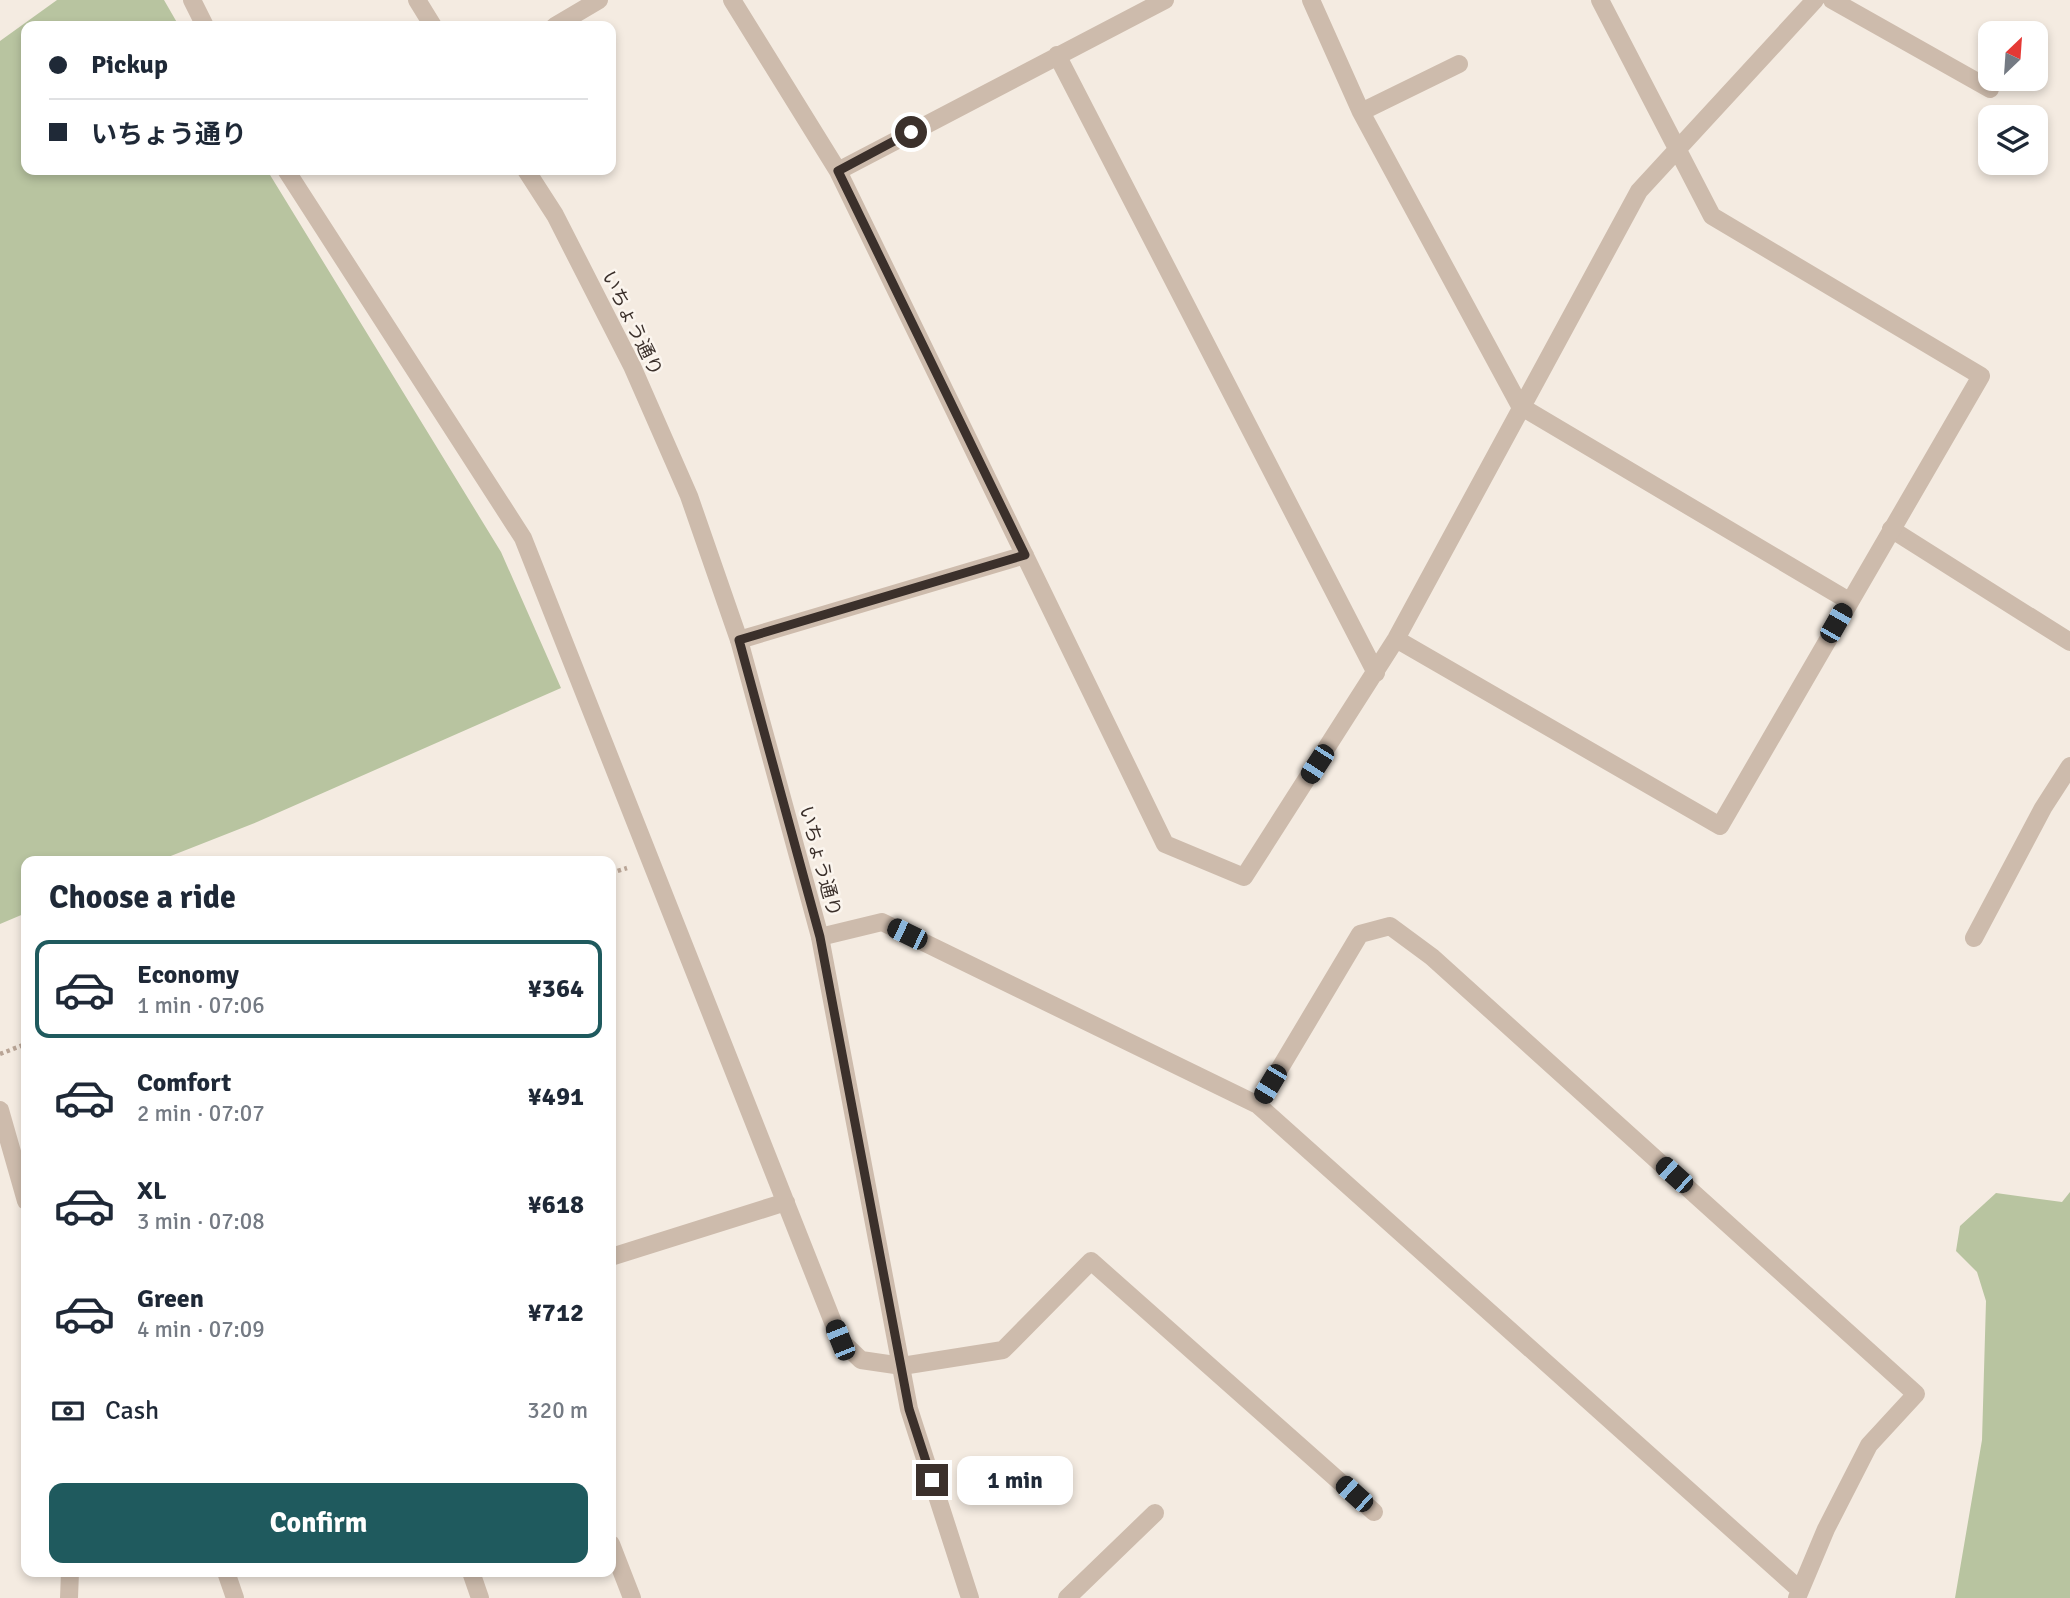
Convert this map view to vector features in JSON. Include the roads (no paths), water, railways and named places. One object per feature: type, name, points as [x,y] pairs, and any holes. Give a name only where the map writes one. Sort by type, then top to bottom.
[{"type":"street","points":[[192,0],[202,21]]},
{"type":"street","points":[[417,0],[430,21]]},
{"type":"street","points":[[563,21],[599,0]]},
{"type":"street","points":[[732,0],[838,171],[1165,844],[1244,877],[1396,639],[1639,191],[1815,0]]},
{"type":"street","points":[[838,171],[1166,0]]},
{"type":"street","points":[[1311,0],[1361,112],[1520,406],[1849,601]]},
{"type":"street","points":[[1396,639],[1720,826],[1981,376],[1713,216],[1600,0]]},
{"type":"street","points":[[1832,0],[1978,82]]},
{"type":"street","points":[[1057,55],[1376,673]]},
{"type":"street","points":[[1361,112],[1459,64]]},
{"type":"street","points":[[289,175],[523,537],[840,1340],[861,1360],[902,1366],[1003,1350],[1091,1261],[1374,1512]]},
{"type":"street","name":"いちょう通り","points":[[529,175],[555,215],[632,366],[689,496],[739,640],[820,937],[909,1409],[970,1598]]},
{"type":"street","points":[[1891,529],[2070,642]]},
{"type":"street","points":[[739,640],[1025,555]]},
{"type":"street","points":[[1974,938],[2043,808],[2070,766]]},
{"type":"street","points":[[820,937],[882,922],[1258,1105],[1799,1594],[1826,1529],[1869,1445],[1916,1394],[1432,957],[1390,926],[1360,934],[1258,1105]]},
{"type":"street","points":[[0,1110],[21,1184]]},
{"type":"street","points":[[616,1255],[786,1202]]},
{"type":"street","points":[[1067,1598],[1155,1513]]},
{"type":"street","points":[[616,1557],[632,1598]]},
{"type":"street","points":[[69,1598],[70,1577]]},
{"type":"street","points":[[228,1577],[234,1598]]},
{"type":"street","points":[[473,1577],[480,1598]]}]
